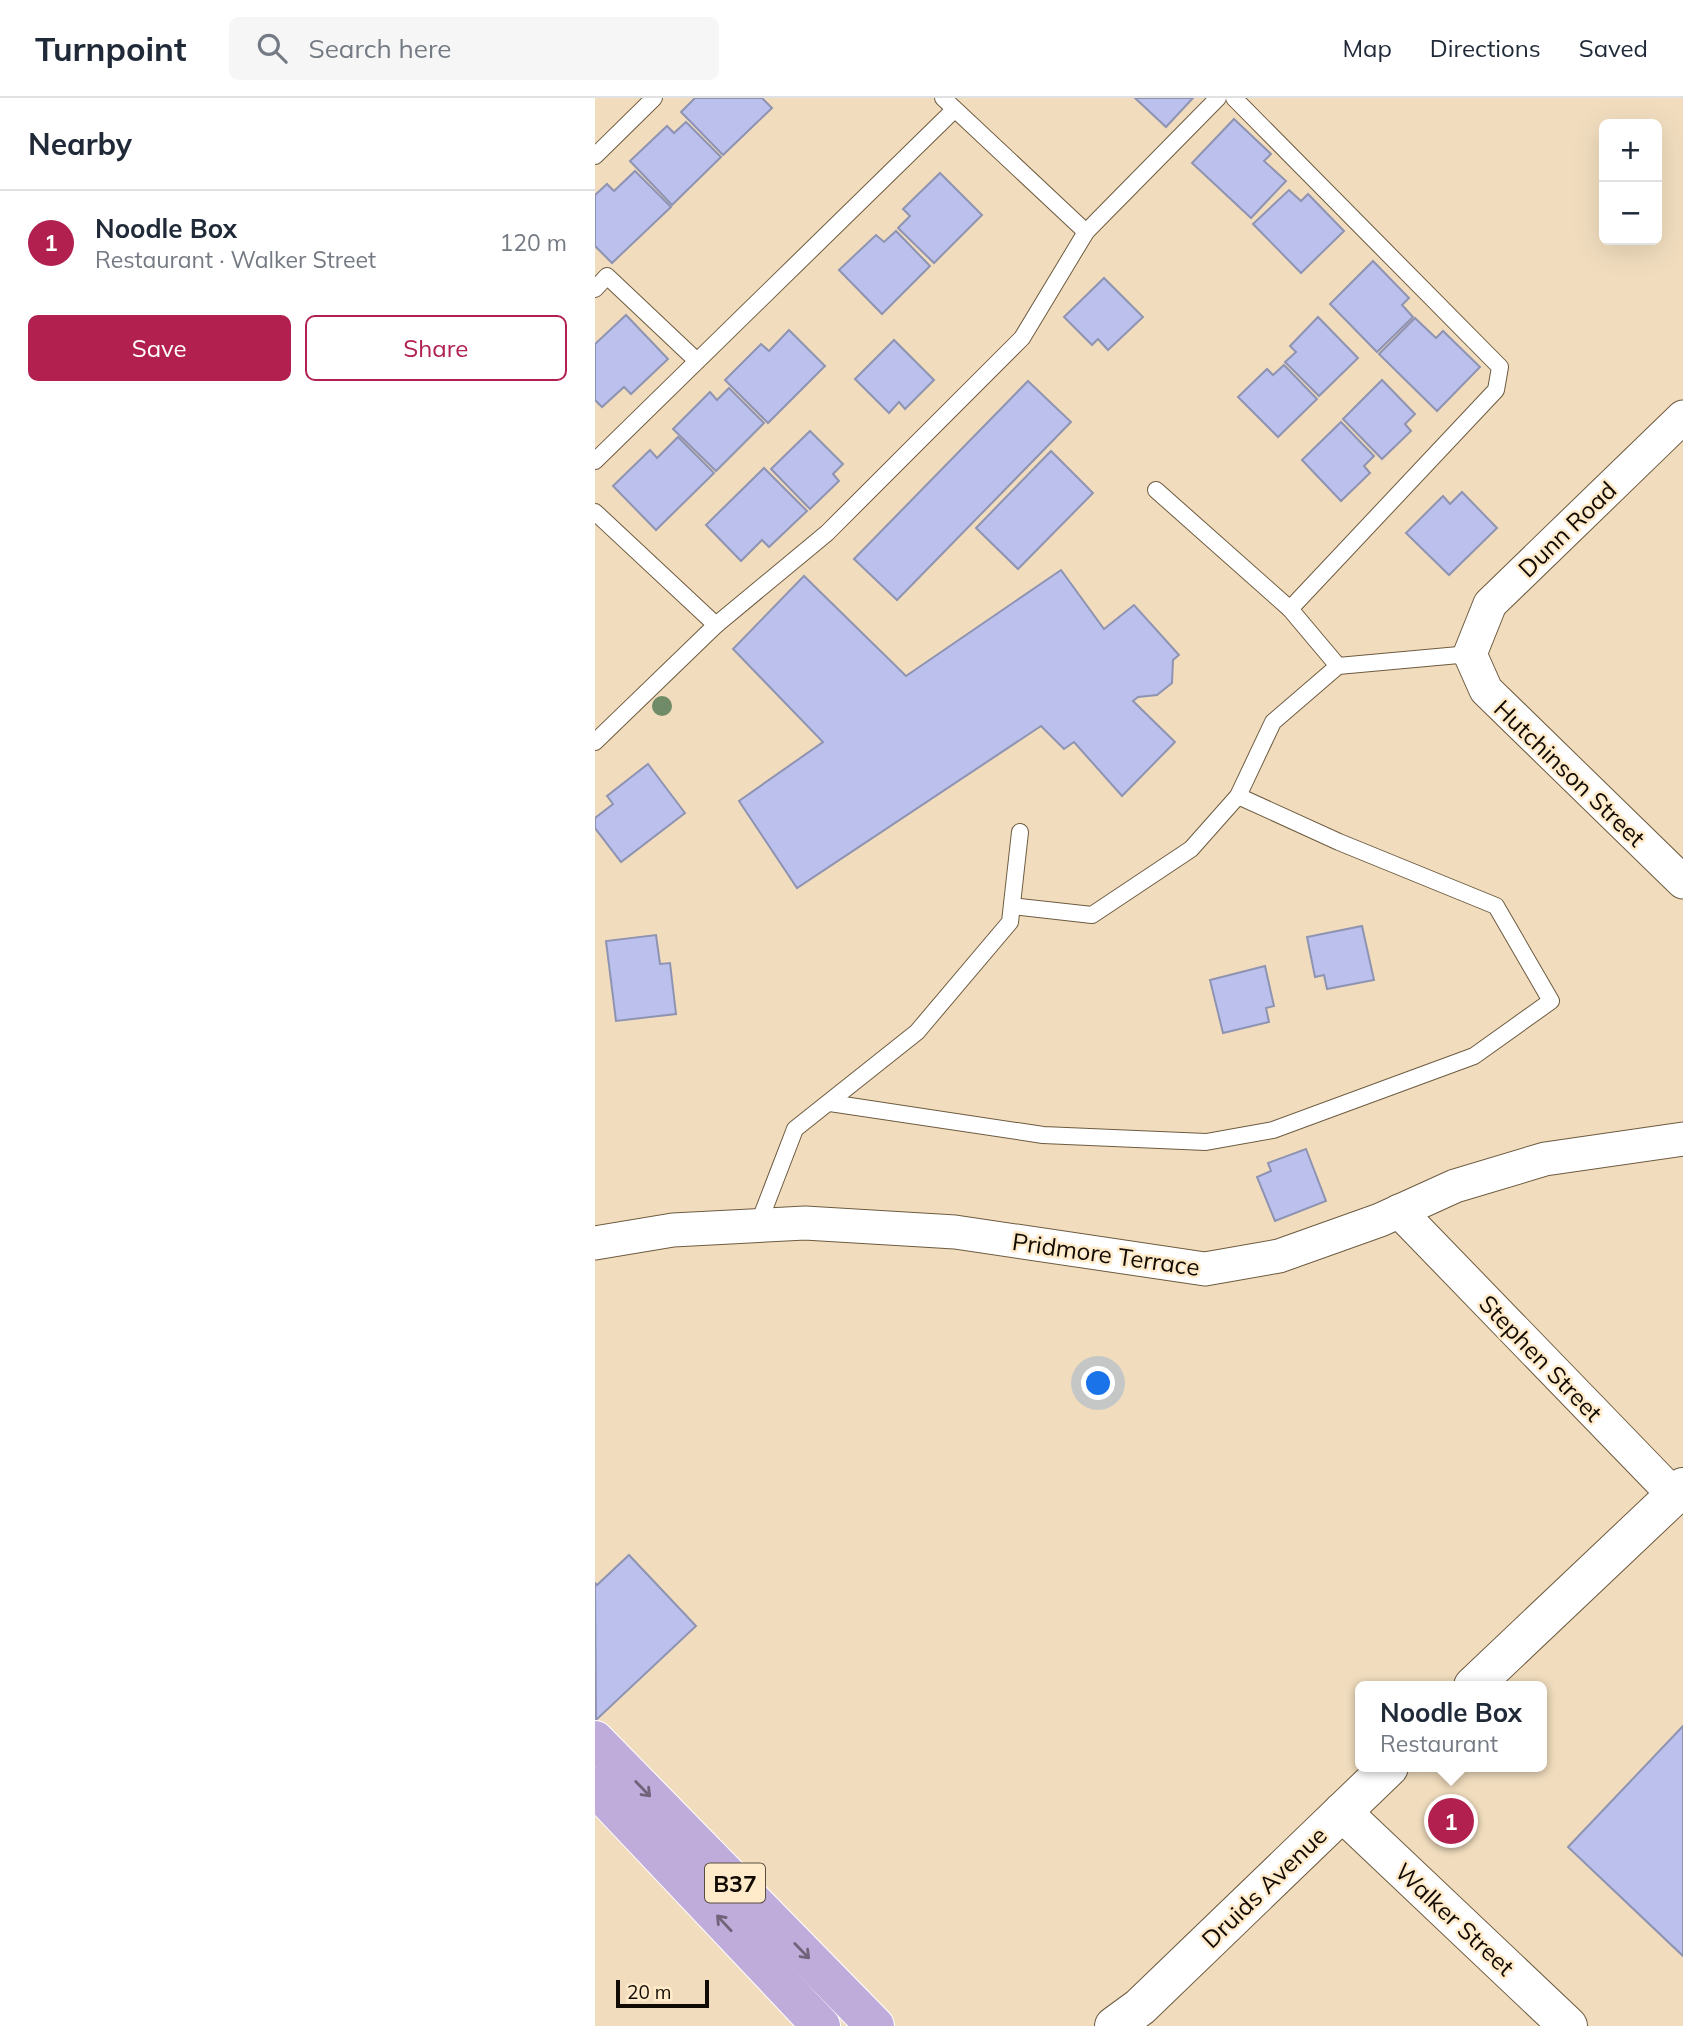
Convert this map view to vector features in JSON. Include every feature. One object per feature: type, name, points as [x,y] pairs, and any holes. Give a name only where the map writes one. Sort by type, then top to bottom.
[{"type":"main road","name":"B37","points":[[595,1740],[875,2026]]},
{"type":"main road","name":"B37","points":[[595,1787],[821,2026]]},
{"type":"street","name":"Dunn Road","points":[[1470,654],[1490,604],[1683,417]]},
{"type":"street","name":"Hutchinson Street","points":[[1470,654],[1486,690],[1683,882]]},
{"type":"street","name":"Pridmore Terrace","points":[[595,1243],[673,1230],[805,1223],[955,1232],[1205,1269],[1279,1256],[1399,1212],[1455,1186],[1545,1158],[1683,1139]]},
{"type":"street","name":"Stephen Street","points":[[1399,1212],[1680,1495]]},
{"type":"street","points":[[1478,1681],[1680,1495]]},
{"type":"street","name":"Druids Avenue","points":[[1127,2020],[1384,1772]]},
{"type":"street","name":"Walker Street","points":[[1342,1812],[1568,2026]]},
{"type":"lane","points":[[595,156],[654,98]]},
{"type":"lane","points":[[595,742],[716,625],[827,533],[1022,338],[1086,232],[1218,98]]},
{"type":"lane","points":[[1234,98],[1500,366],[1496,390],[1290,609]]},
{"type":"lane","points":[[595,461],[697,361],[948,104],[1086,232]]},
{"type":"lane","points":[[595,289],[607,276],[697,361]]},
{"type":"lane","points":[[1156,490],[1290,609],[1338,666]]},
{"type":"lane","points":[[595,512],[716,625]]},
{"type":"lane","points":[[1012,906],[1092,915],[1191,849],[1238,796],[1273,722],[1338,666],[1470,654]]},
{"type":"lane","points":[[830,1103],[1042,1135],[1206,1142],[1273,1130],[1474,1056],[1551,1001],[1496,906],[1339,842],[1238,796]]},
{"type":"lane","points":[[758,1225],[795,1129],[917,1032],[1010,922],[1020,832]]},
{"type":"building","points":[[695,98],[762,98],[772,108],[723,155],[681,112]]},
{"type":"building","points":[[1135,98],[1193,98],[1166,127]]},
{"type":"building","points":[[1234,119],[1271,154],[1264,161],[1286,181],[1251,218],[1192,163]]},
{"type":"building","points":[[686,122],[721,157],[672,205],[630,161],[667,126],[674,133]]},
{"type":"building","points":[[635,171],[671,207],[612,263],[595,246],[595,195],[607,184],[614,191]]},
{"type":"building","points":[[940,173],[982,215],[934,263],[898,228],[910,216],[903,209]]},
{"type":"building","points":[[1289,190],[1301,201],[1308,194],[1344,231],[1301,273],[1253,224]]},
{"type":"building","points":[[896,231],[930,266],[882,314],[839,270],[876,235],[884,242]]},
{"type":"building","points":[[1373,261],[1409,298],[1402,305],[1413,317],[1377,352],[1330,304]]},
{"type":"building","points":[[1104,278],[1143,317],[1108,350],[1098,339],[1092,345],[1064,317]]},
{"type":"building","points":[[626,315],[668,359],[631,394],[624,387],[602,407],[595,400],[595,344]]},
{"type":"building","points":[[1318,317],[1358,358],[1319,396],[1285,362],[1296,352],[1290,346]]},
{"type":"building","points":[[1415,318],[1436,338],[1443,331],[1480,367],[1437,411],[1379,354]]},
{"type":"building","points":[[789,330],[825,366],[768,423],[725,380],[761,344],[769,351]]},
{"type":"building","points":[[894,340],[934,380],[905,409],[899,402],[889,413],[855,379]]},
{"type":"building","points":[[1284,365],[1317,399],[1278,437],[1238,397],[1267,369],[1273,375]]},
{"type":"building","points":[[1382,380],[1415,414],[1405,424],[1411,431],[1382,459],[1343,419]]},
{"type":"building","points":[[1028,381],[1071,422],[897,600],[854,559]]},
{"type":"building","points":[[729,388],[764,423],[716,471],[673,429],[710,392],[717,400]]},
{"type":"building","points":[[1341,422],[1374,456],[1364,466],[1370,473],[1341,501],[1302,460]]},
{"type":"building","points":[[810,431],[843,464],[833,474],[839,481],[810,509],[771,469]]},
{"type":"building","points":[[678,437],[714,473],[656,530],[613,486],[650,450],[657,458]]},
{"type":"building","points":[[1051,451],[1093,493],[1018,569],[976,528]]},
{"type":"building","points":[[764,468],[807,511],[769,547],[762,540],[741,561],[706,525]]},
{"type":"building","points":[[1462,492],[1497,528],[1449,575],[1406,533],[1443,496],[1450,504]]},
{"type":"building","points":[[1061,570],[1104,629],[1134,605],[1179,655],[1173,660],[1172,683],[1157,695],[1138,697],[1133,701],[1175,742],[1122,796],[1074,742],[1064,749],[1041,726],[797,888],[739,801],[823,742],[733,649],[804,576],[906,676]]},
{"type":"building","points":[[648,764],[685,813],[621,862],[595,828],[595,818],[613,804],[607,796]]},
{"type":"building","points":[[1362,926],[1374,980],[1327,989],[1324,975],[1315,977],[1307,937]]},
{"type":"building","points":[[656,935],[660,964],[670,963],[676,1014],[616,1021],[606,941]]},
{"type":"building","points":[[1265,966],[1274,1006],[1266,1008],[1269,1022],[1223,1033],[1210,980]]},
{"type":"building","points":[[1306,1149],[1326,1201],[1275,1221],[1257,1177],[1271,1171],[1268,1163]]},
{"type":"building","points":[[629,1555],[696,1626],[596,1720],[595,1583],[597,1585]]},
{"type":"building","points":[[1683,1726],[1683,1956],[1568,1847]]},
{"type":"place","name":"Noodle Box","points":[[1451,1821]]}]
